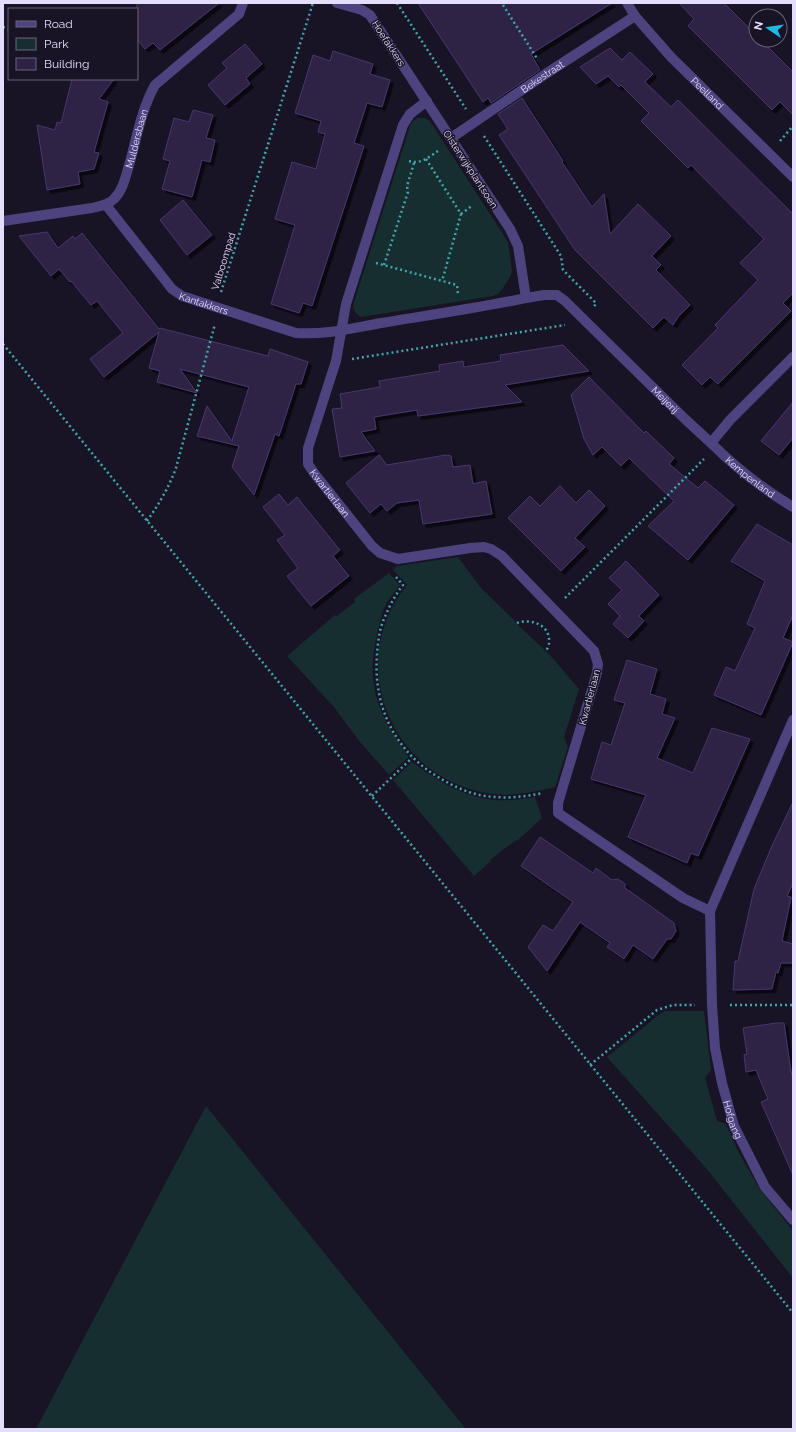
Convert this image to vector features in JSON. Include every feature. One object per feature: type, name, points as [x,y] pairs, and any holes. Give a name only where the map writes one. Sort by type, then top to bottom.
[{"type":"street","name":"Muldersbaan","points":[[106,205],[115,198],[123,186],[144,110],[149,96],[156,85],[238,14],[243,3]]},
{"type":"street","name":"Hoefakkers","points":[[337,3],[362,10],[370,15],[427,101]]},
{"type":"street","name":"Peelland","points":[[627,3],[635,16],[671,57],[793,177]]},
{"type":"street","name":"Bekestraat","points":[[451,138],[474,121],[635,16]]},
{"type":"street","points":[[427,101],[410,114],[403,125],[346,304],[341,330],[526,298]]},
{"type":"street","name":"Oisterwijkplantsoen","points":[[427,101],[510,229],[518,246],[526,298]]},
{"type":"street","points":[[3,221],[106,205]]},
{"type":"street","name":"Kantakkers","points":[[106,205],[172,289],[182,296],[296,333],[312,334],[341,330]]},
{"type":"street","name":"Meijerij","points":[[526,298],[544,295],[557,295],[565,301],[713,445]]},
{"type":"street","name":"Kwartierlaan","points":[[341,330],[336,361],[308,448],[308,464],[372,546],[380,553],[398,558],[470,548],[484,547],[491,549],[502,556],[594,651],[598,664],[597,673],[558,803],[558,813],[683,898],[710,911]]},
{"type":"street","points":[[713,445],[730,420],[793,357]]},
{"type":"street","name":"Kempenland","points":[[713,445],[772,494],[793,507]]},
{"type":"street","points":[[710,911],[793,720]]},
{"type":"street","name":"Hofgang","points":[[710,911],[712,1005],[715,1048],[722,1083],[734,1126],[765,1187],[793,1220]]},
{"type":"path","name":"Valboompad","points":[[147,521],[164,496],[176,468],[216,320],[222,289],[313,3]]},
{"type":"path","points":[[336,361],[587,322],[596,303],[563,270],[561,256],[397,3]]},
{"type":"path","points":[[503,5],[547,73]]},
{"type":"path","points":[[393,157],[414,163],[426,159],[445,145],[451,138]]},
{"type":"path","points":[[426,159],[461,214],[442,281]]},
{"type":"path","points":[[384,265],[408,192],[407,186],[414,163]]},
{"type":"path","points":[[360,258],[457,285],[461,310]]},
{"type":"path","points":[[3,344],[793,1313]]},
{"type":"path","points":[[556,611],[560,603],[713,445]]},
{"type":"path","points":[[388,556],[391,572],[403,585],[395,596],[383,620],[378,640],[377,689],[380,702],[392,729],[402,746],[412,758],[452,786],[486,796],[513,798],[562,789]]},
{"type":"path","points":[[517,623],[524,620],[534,621],[543,627],[548,635],[549,642],[546,652]]},
{"type":"path","points":[[372,796],[412,758]]},
{"type":"path","points":[[590,1065],[657,1010],[673,1005],[793,1005]]},
{"type":"green space","points":[[418,118],[424,118],[430,121],[508,242],[512,271],[503,288],[498,294],[493,296],[361,317],[354,311],[354,302],[410,126],[413,121]]},
{"type":"green space","points":[[458,557],[481,588],[549,654],[579,689],[564,737],[568,747],[555,787],[527,793],[500,795],[481,792],[448,780],[421,761],[400,737],[386,709],[379,678],[380,646],[389,615],[407,585],[393,570],[397,566]]},
{"type":"green space","points":[[389,573],[400,585],[384,608],[381,618],[374,653],[374,685],[377,700],[383,714],[390,728],[409,757],[389,775],[360,742],[334,707],[287,656],[335,615],[337,616],[355,602],[354,599]]},
{"type":"green space","points":[[412,762],[451,787],[472,795],[495,800],[515,800],[535,797],[542,818],[517,841],[516,840],[490,860],[491,861],[474,876],[393,780]]},
{"type":"green space","points":[[665,1011],[704,1011],[711,1070],[705,1078],[717,1121],[726,1124],[739,1153],[759,1188],[793,1231],[793,1278],[706,1168],[607,1057]]},
{"type":"green space","points":[[206,1106],[466,1429],[36,1429]]},
{"type":"building","points":[[137,3],[219,3],[160,50],[153,43],[145,49],[138,40]]},
{"type":"building","points":[[418,3],[612,3],[531,54],[540,70],[491,103],[488,98],[483,102]]},
{"type":"building","points":[[679,3],[724,3],[748,27],[748,48],[769,48],[793,72],[793,115],[780,102],[772,110],[688,26],[694,19]]},
{"type":"building","points":[[245,44],[262,64],[246,78],[250,84],[225,105],[208,85],[227,68],[222,63]]},
{"type":"building","points":[[610,48],[622,60],[630,52],[653,74],[645,82],[671,107],[678,100],[793,214],[793,293],[783,303],[791,311],[718,384],[710,377],[702,385],[682,365],[718,328],[715,325],[758,280],[740,263],[764,239],[691,165],[688,168],[641,121],[649,113],[621,85],[619,87],[608,76],[596,84],[580,67]]},
{"type":"building","points":[[333,51],[373,64],[370,74],[390,80],[382,107],[367,103],[354,143],[364,146],[358,165],[312,306],[303,303],[299,313],[271,304],[295,225],[275,219],[292,162],[316,169],[325,134],[318,132],[321,121],[295,113],[313,55],[330,61]]},
{"type":"building","points":[[72,80],[113,80],[99,99],[108,102],[94,152],[99,153],[94,169],[78,172],[80,184],[47,190],[37,125],[55,130],[57,122],[61,123]]},
{"type":"building","points":[[522,98],[592,207],[604,194],[610,234],[638,204],[671,236],[652,256],[661,265],[656,270],[690,305],[678,317],[673,325],[664,317],[653,328],[575,250],[499,135],[508,129],[498,114]]},
{"type":"building","points":[[193,110],[213,115],[206,138],[215,140],[210,162],[202,160],[192,197],[162,189],[170,161],[163,159],[174,118],[189,122]]},
{"type":"building","points":[[183,200],[212,235],[187,255],[160,220]]},
{"type":"building","points":[[47,232],[58,248],[73,236],[75,239],[82,233],[159,329],[160,328],[268,356],[270,349],[308,362],[301,384],[296,384],[279,436],[275,434],[254,495],[232,467],[239,446],[197,436],[207,406],[232,441],[249,387],[180,369],[197,393],[157,382],[160,371],[149,368],[159,332],[104,377],[90,359],[123,333],[97,301],[91,305],[59,269],[51,276],[19,236]]},
{"type":"building","points":[[563,345],[589,371],[505,385],[522,402],[418,416],[417,410],[374,417],[376,429],[361,432],[375,451],[340,457],[332,409],[342,408],[340,394],[380,387],[379,381],[440,371],[439,365],[463,361],[464,367],[501,361],[500,355]]},
{"type":"building","points":[[589,377],[644,433],[646,431],[674,458],[669,464],[698,488],[705,481],[734,505],[688,560],[648,526],[674,501],[629,458],[621,466],[602,447],[593,455],[584,439],[571,395]]},
{"type":"building","points":[[793,402],[793,438],[779,455],[761,441]]},
{"type":"building","points":[[379,455],[387,465],[446,455],[451,456],[453,467],[470,465],[473,484],[486,481],[492,514],[423,524],[419,500],[397,503],[387,511],[381,504],[370,513],[346,483]]},
{"type":"building","points":[[560,486],[576,503],[589,490],[605,506],[575,538],[585,547],[561,571],[508,518],[530,496],[540,506]]},
{"type":"building","points":[[279,494],[288,505],[297,497],[340,550],[333,556],[349,576],[311,606],[287,576],[298,568],[277,540],[285,535],[263,507]]},
{"type":"building","points":[[757,524],[793,545],[793,615],[783,638],[793,642],[761,715],[714,695],[726,667],[735,671],[755,628],[747,624],[765,581],[731,561]]},
{"type":"building","points":[[626,561],[659,595],[639,616],[644,621],[628,638],[613,624],[620,616],[608,604],[622,590],[609,578]]},
{"type":"building","points":[[627,660],[657,669],[650,694],[666,699],[662,714],[675,718],[657,758],[693,773],[712,728],[750,739],[698,856],[691,853],[687,863],[628,837],[646,795],[591,779],[602,742],[611,745],[625,703],[614,700]]},
{"type":"building","points":[[793,802],[793,883],[787,896],[791,897],[782,941],[793,944],[793,963],[781,963],[778,973],[776,972],[772,989],[733,990],[735,961],[738,961],[754,889],[771,848]]},
{"type":"building","points":[[540,837],[593,873],[596,868],[612,880],[618,879],[625,884],[625,888],[674,923],[676,931],[671,939],[667,939],[653,959],[633,945],[624,959],[607,947],[610,943],[580,922],[547,971],[528,947],[543,925],[553,931],[573,902],[521,866]]},
{"type":"building","points":[[784,1023],[793,1078],[793,1175],[761,1102],[768,1099],[756,1070],[746,1072],[744,1055],[747,1054],[743,1028]]}]
